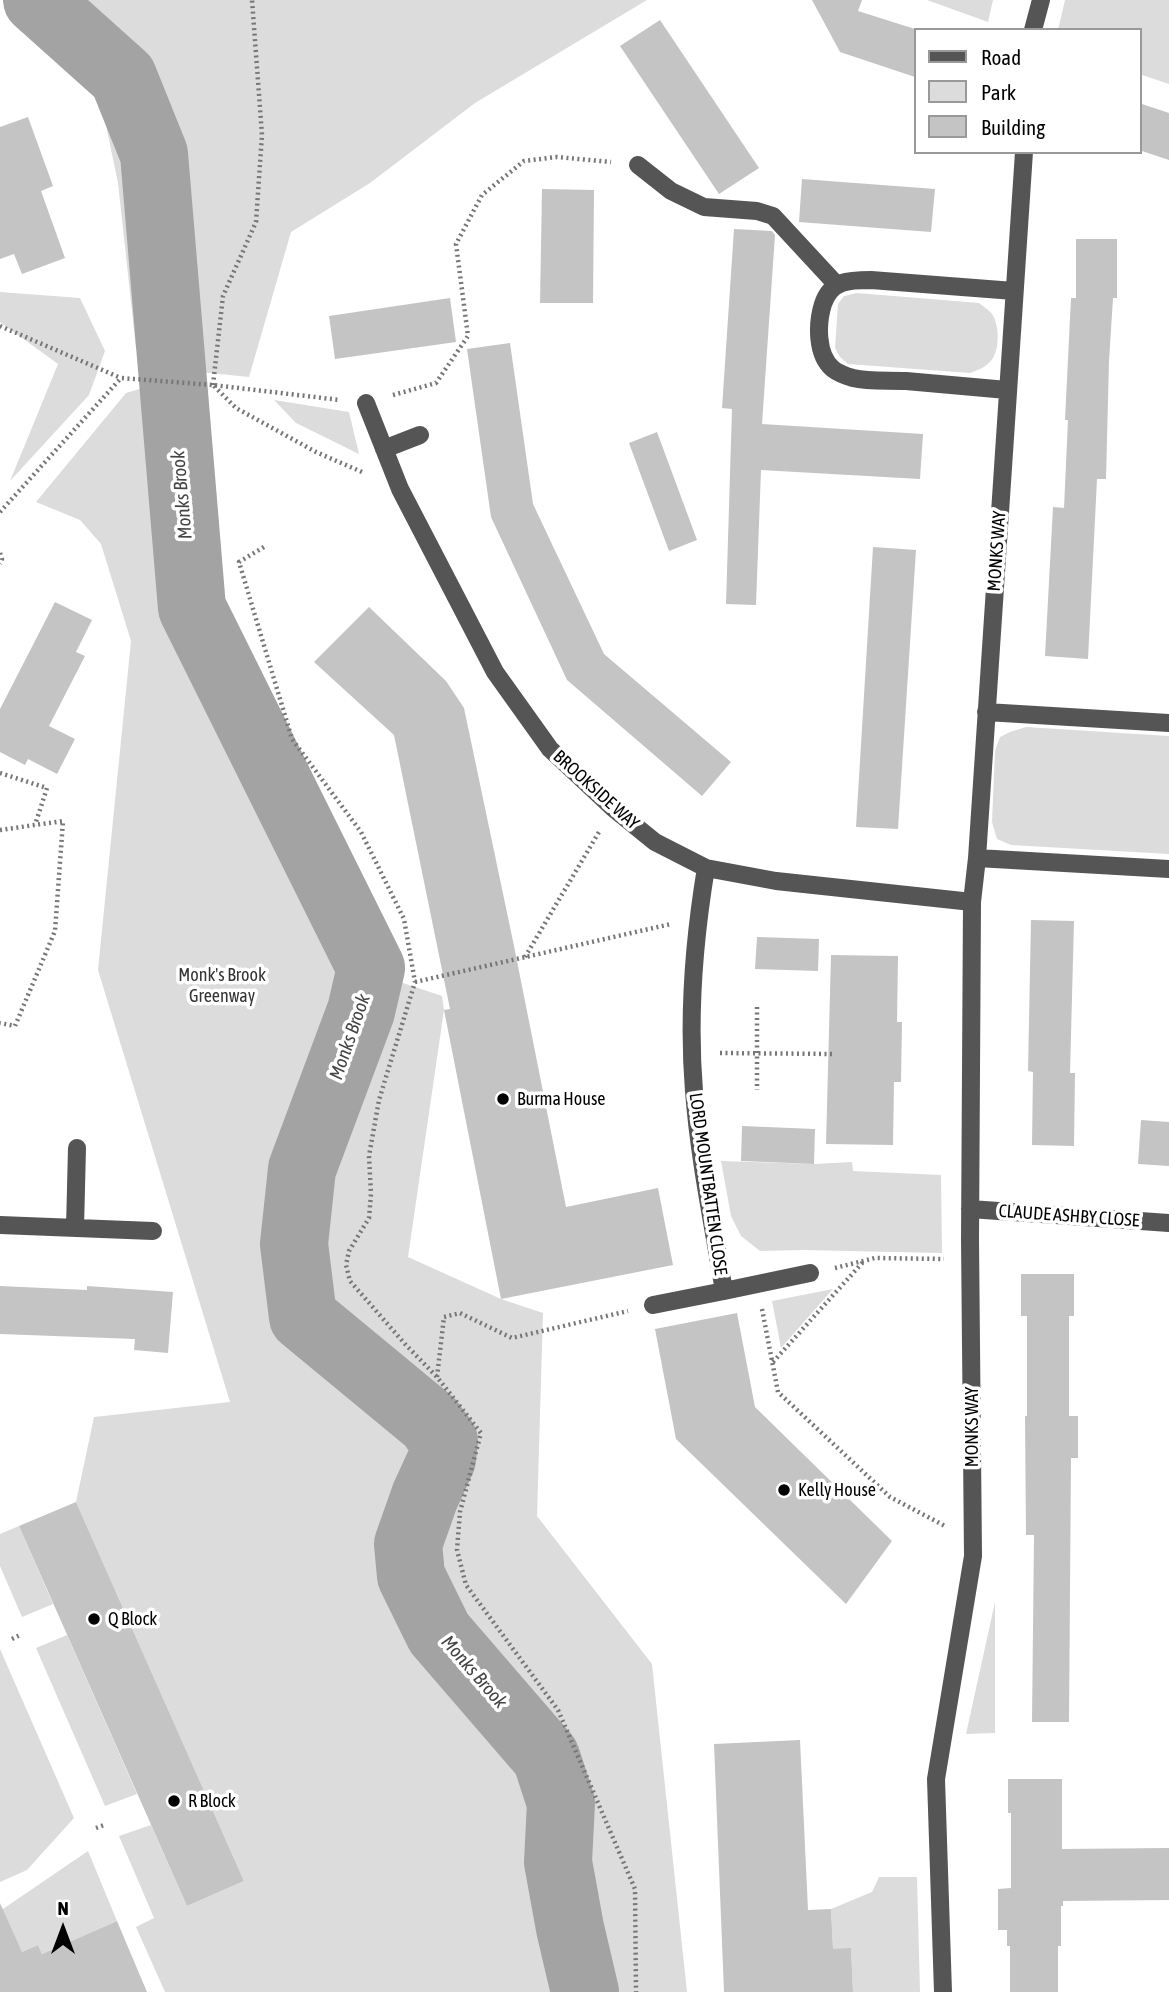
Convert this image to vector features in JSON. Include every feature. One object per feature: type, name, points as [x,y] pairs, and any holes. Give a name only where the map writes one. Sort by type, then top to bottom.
[{"type":"street","points":[[1034,28],[1041,0]]},
{"type":"street","name":"MONKS WAY","points":[[943,1992],[936,1779],[973,1556],[970,1260],[972,902],[1024,154]]},
{"type":"street","points":[[638,165],[671,191],[704,207],[757,211],[773,216],[836,284]]},
{"type":"street","points":[[1007,390],[853,378],[835,371],[827,363],[821,351],[820,327],[823,305],[829,291],[836,284],[848,280],[1014,291]]},
{"type":"street","name":"BROOKSIDE WAY","points":[[366,403],[400,489],[495,672],[550,749],[613,808],[655,842],[706,868],[776,881],[972,902]]},
{"type":"street","points":[[384,449],[420,435]]},
{"type":"street","points":[[986,712],[1169,723]]},
{"type":"street","points":[[977,858],[1169,869]]},
{"type":"street","name":"LORD MOUNTBATTEN CLOSE","points":[[706,868],[698,917],[692,1022],[693,1088],[724,1291]]},
{"type":"street","points":[[75,1228],[77,1148]]},
{"type":"street","name":"CLAUDE ASHBY CLOSE","points":[[970,1209],[1169,1223]]},
{"type":"street","points":[[0,1225],[153,1231]]},
{"type":"street","name":"LORD MOUNTBATTEN CLOSE","points":[[653,1306],[810,1273]]},
{"type":"path","points":[[213,385],[223,296],[256,222],[262,135],[252,0]]},
{"type":"path","points":[[0,326],[121,378],[213,385],[366,403],[436,383],[468,336],[456,244],[482,195],[524,160],[557,157],[638,165]]},
{"type":"path","points":[[0,513],[121,378]]},
{"type":"path","points":[[213,385],[236,408],[316,452],[400,489]]},
{"type":"path","points":[[264,547],[239,562],[292,739],[361,832],[404,919],[415,982],[377,1111],[369,1156],[369,1218],[349,1251],[345,1265],[350,1281],[437,1377],[481,1433],[460,1512],[457,1550],[466,1585],[558,1710],[635,1889],[636,1992]]},
{"type":"path","points":[[0,553],[0,564]]},
{"type":"path","points":[[0,772],[47,788],[35,825]]},
{"type":"path","points":[[525,958],[613,808]]},
{"type":"path","points":[[0,830],[62,821],[55,931],[15,1026],[0,1023]]},
{"type":"path","points":[[415,982],[698,917]]},
{"type":"path","points":[[757,1007],[757,1090]]},
{"type":"path","points":[[693,1053],[835,1054]]},
{"type":"path","points":[[810,1273],[875,1258],[970,1260]]},
{"type":"path","points":[[773,1363],[864,1261]]},
{"type":"path","points":[[758,1284],[778,1392],[890,1497],[973,1540]]},
{"type":"path","points":[[437,1377],[444,1317],[460,1313],[512,1338],[653,1306]]},
{"type":"path","points":[[12,1639],[20,1635]]},
{"type":"path","points":[[96,1828],[104,1825]]},
{"type":"green space","points":[[80,0],[647,0],[475,103],[370,183],[291,232],[249,377],[142,366],[136,348],[118,183]]},
{"type":"green space","points":[[927,0],[993,0],[988,22]]},
{"type":"green space","points":[[1065,0],[1169,0],[1169,84],[1141,75],[1141,28],[1058,28]]},
{"type":"green space","points":[[0,292],[80,298],[105,351],[89,395],[10,481],[58,364],[0,322]]},
{"type":"green space","points":[[857,293],[979,303],[992,314],[996,323],[998,341],[995,353],[986,365],[970,373],[848,364],[835,348],[838,304],[844,296]]},
{"type":"green space","name":"Monk's Brook Greenway","points":[[143,388],[147,449],[161,515],[168,607],[343,975],[343,1002],[323,1048],[290,1169],[282,1229],[294,1322],[370,1398],[427,1442],[428,1456],[385,1551],[388,1581],[424,1646],[525,1767],[541,1811],[536,1863],[567,1992],[165,1992],[136,1927],[154,1918],[119,1836],[151,1825],[187,1906],[244,1881],[76,1502],[94,1417],[230,1402],[98,970],[131,641],[101,544],[80,520],[36,502],[126,393]]},
{"type":"green space","points":[[274,400],[349,412],[359,454],[296,423]]},
{"type":"green space","points":[[1026,727],[1169,736],[1169,854],[1011,845],[997,839],[992,822],[995,751],[1000,737]]},
{"type":"green space","points":[[388,978],[442,996],[444,1010],[408,1257],[501,1299],[543,1313],[537,1516],[652,1664],[687,1992],[609,1992],[582,1864],[578,1799],[562,1748],[487,1652],[456,1629],[441,1610],[431,1590],[427,1543],[441,1493],[453,1471],[458,1452],[456,1427],[414,1385],[356,1341],[338,1309],[327,1272],[320,1232],[320,1197],[338,1124]]},
{"type":"green space","points":[[721,1161],[814,1164],[852,1162],[853,1171],[941,1175],[942,1253],[760,1251],[741,1236],[731,1216]]},
{"type":"green space","points":[[833,1289],[781,1348],[772,1301]]},
{"type":"green space","points":[[19,1526],[53,1604],[22,1617],[0,1566],[0,1534]]},
{"type":"green space","points":[[995,1602],[995,1733],[966,1734]]},
{"type":"green space","points":[[67,1635],[137,1794],[105,1806],[36,1648]]},
{"type":"green space","points":[[0,1649],[74,1818],[27,1870],[0,1882]]},
{"type":"green space","points":[[88,1851],[117,1921],[42,1954],[38,1945],[22,1952],[0,1911]]},
{"type":"green space","points":[[879,1877],[917,1877],[920,1992],[853,1992],[851,1949],[833,1949],[831,1909],[872,1892]]},
{"type":"building","points":[[812,0],[862,0],[858,11],[914,29],[914,77],[840,52]]},
{"type":"building","points":[[660,20],[759,168],[719,194],[620,46]]},
{"type":"building","points":[[1141,104],[1169,113],[1169,160],[1141,151]]},
{"type":"building","points":[[28,117],[53,186],[41,191],[65,258],[22,274],[14,254],[0,259],[0,127]]},
{"type":"building","points":[[802,179],[935,189],[931,232],[799,222]]},
{"type":"building","points":[[542,189],[594,190],[593,303],[540,303]]},
{"type":"building","points":[[734,229],[772,231],[775,235],[762,424],[923,434],[920,479],[761,470],[756,605],[726,604],[732,409],[722,408]]},
{"type":"building","points":[[1076,239],[1117,239],[1117,298],[1113,298],[1109,361],[1106,479],[1097,479],[1088,659],[1045,656],[1053,507],[1064,508],[1068,420],[1065,420],[1071,298],[1076,298]]},
{"type":"building","points":[[450,298],[456,342],[335,359],[329,316]]},
{"type":"building","points":[[510,343],[533,504],[604,654],[731,762],[702,796],[567,680],[491,517],[467,349]]},
{"type":"building","points":[[657,432],[697,540],[669,551],[629,443]]},
{"type":"building","points":[[873,547],[916,550],[898,829],[856,827]]},
{"type":"building","points":[[55,602],[92,620],[76,652],[85,656],[49,726],[75,739],[57,774],[28,759],[25,765],[0,752],[0,709]]},
{"type":"building","points":[[369,607],[446,681],[464,708],[566,1207],[658,1188],[673,1265],[501,1299],[444,1010],[450,1009],[394,735],[314,662]]},
{"type":"building","points":[[1031,920],[1074,921],[1070,1073],[1075,1073],[1074,1146],[1032,1145],[1033,1072],[1028,1071]]},
{"type":"building","points":[[757,937],[819,939],[818,971],[755,969]]},
{"type":"building","points":[[831,955],[898,956],[897,1022],[902,1022],[901,1082],[894,1082],[893,1145],[826,1144]]},
{"type":"building","points":[[1141,1120],[1169,1122],[1169,1166],[1138,1164]]},
{"type":"building","points":[[742,1126],[815,1129],[814,1164],[741,1161]]},
{"type":"building","points":[[1021,1274],[1074,1274],[1074,1316],[1069,1316],[1069,1416],[1078,1416],[1078,1458],[1071,1458],[1069,1722],[1032,1722],[1034,1535],[1026,1535],[1027,1316],[1021,1316]]},
{"type":"building","points":[[0,1286],[87,1290],[87,1286],[173,1292],[168,1353],[134,1350],[135,1339],[0,1334]]},
{"type":"building","name":"Kelly House","points":[[737,1313],[755,1407],[892,1541],[846,1604],[676,1439],[655,1329]]},
{"type":"building","points":[[76,1502],[244,1881],[187,1906],[19,1526]]},
{"type":"building","points":[[800,1740],[808,1910],[831,1909],[833,1949],[851,1948],[853,1992],[724,1992],[714,1744]]},
{"type":"building","points":[[1008,1779],[1062,1779],[1062,1849],[1169,1848],[1169,1900],[1063,1901],[1061,1946],[1058,1946],[1058,1992],[1010,1992],[1010,1946],[1007,1946],[1007,1930],[998,1930],[998,1889],[1011,1888]]},
{"type":"building","points":[[0,1903],[22,1952],[38,1945],[42,1954],[117,1921],[147,1992],[0,1992]]},
{"type":"waterway","name":"Monks Brook","points":[[37,0],[123,77],[154,154],[192,608],[371,968],[361,1011],[302,1169],[294,1244],[303,1317],[430,1422],[444,1441],[442,1459],[408,1544],[411,1576],[439,1633],[546,1757],[561,1803],[558,1862],[585,1992]]},
{"type":"waterway","points":[[142,318],[167,315]]},
{"type":"place","name":"Burma House","points":[[503,1099]]},
{"type":"place","name":"Kelly House","points":[[784,1490]]},
{"type":"place","name":"Q Block","points":[[94,1619]]},
{"type":"place","name":"R Block","points":[[174,1801]]}]
